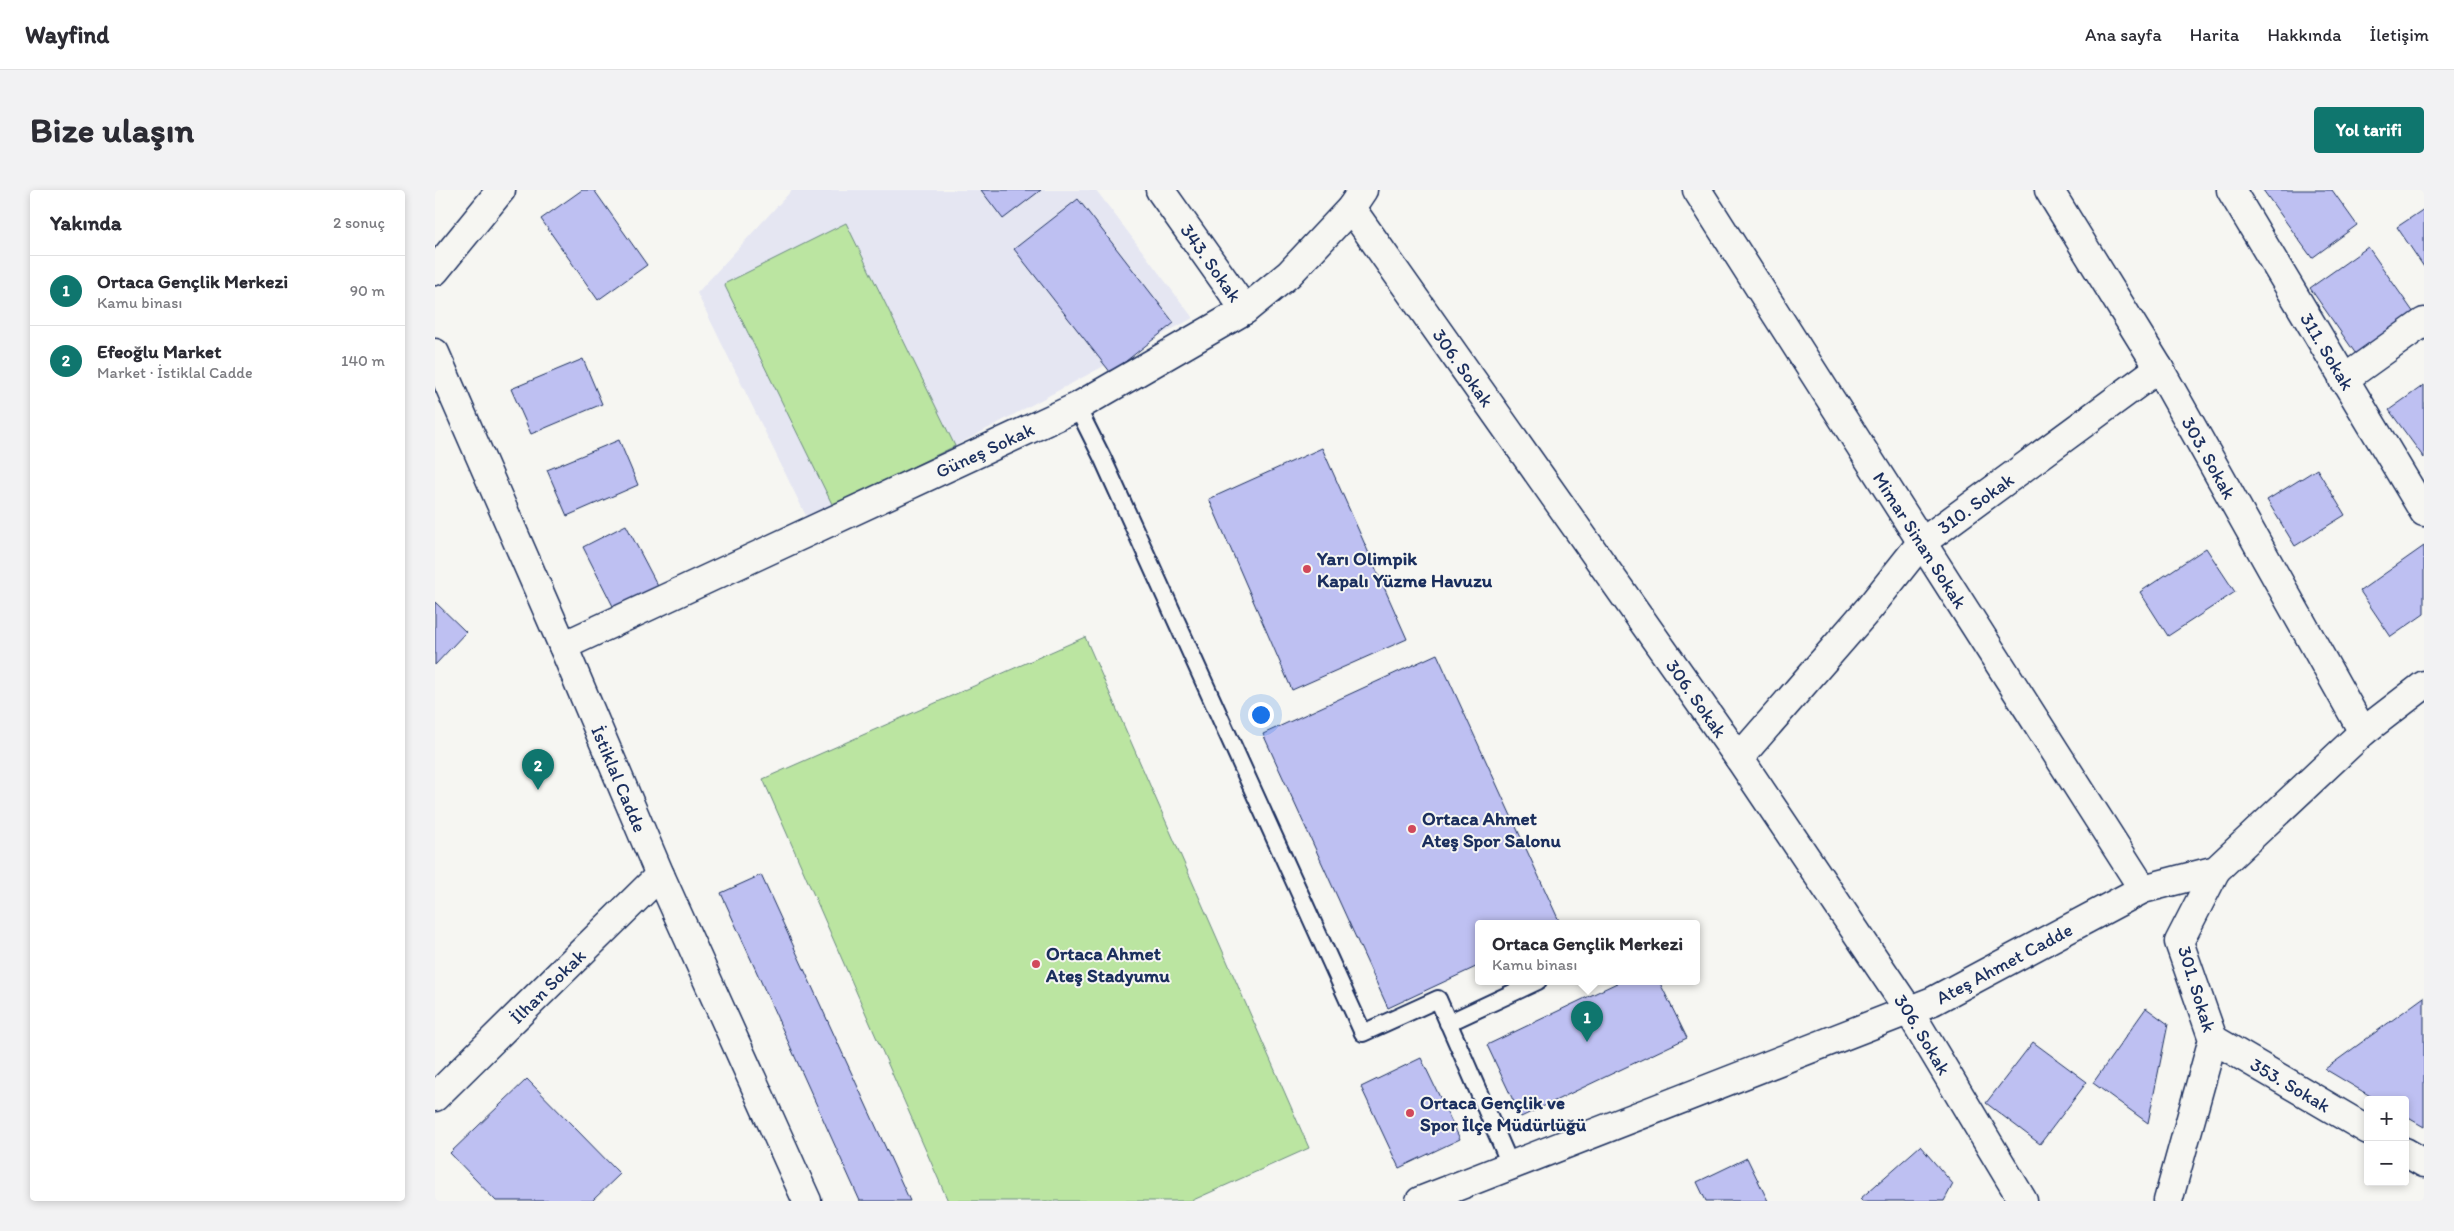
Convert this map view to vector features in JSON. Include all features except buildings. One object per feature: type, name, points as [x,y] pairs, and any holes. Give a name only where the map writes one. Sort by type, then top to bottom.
[{"type":"street","points":[[435,271],[501,190]]},
{"type":"street","name":"343. Sokak","points":[[1160,190],[1245,310]]},
{"type":"street","name":"Mimar Sinan Sokak","points":[[1697,190],[2143,889]]},
{"type":"street","name":"303. Sokak","points":[[2049,190],[2159,368],[2363,732]]},
{"type":"street","name":"311. Sokak","points":[[2231,190],[2343,380],[2424,512]]},
{"type":"street","name":"Güneş Sokak","points":[[563,646],[1077,407],[1245,310],[1289,274],[1357,199]]},
{"type":"street","name":"306. Sokak","points":[[1357,199],[1908,1009],[2023,1201]]},
{"type":"street","points":[[2343,380],[2424,322]]},
{"type":"street","name":"İstiklal Cadde","points":[[435,353],[563,646],[660,875],[807,1201]]},
{"type":"street","name":"310. Sokak","points":[[1739,758],[1871,606],[1921,543],[2159,368]]},
{"type":"street","name":"Ateş Ahmet Cadde","points":[[1420,1201],[1510,1164],[1908,1009],[1933,1001],[2143,889],[2216,870],[2363,732],[2424,685]]},
{"type":"street","name":"301. Sokak","points":[[2167,1201],[2213,1039],[2179,942],[2216,870]]},
{"type":"street","name":"İlhan Sokak","points":[[435,1097],[660,875]]},
{"type":"street","name":"353. Sokak","points":[[2213,1039],[2364,1128]]},
{"type":"street","points":[[2409,1154],[2424,1163]]},
{"type":"lane","points":[[1077,407],[1107,466],[1363,1034],[1438,1000],[1510,1164]]},
{"type":"lane","points":[[1449,1023],[1530,985]]},
{"type":"shaded area","points":[[792,190],[1096,190],[1193,318],[810,524],[697,293]]},
{"type":"green space","points":[[846,223],[955,446],[833,506],[724,284]]},
{"type":"green space","name":"Ortaca Ahmet Ateş Stadyumu","points":[[1085,637],[1309,1148],[1191,1201],[948,1201],[763,779]]},
{"type":"place","name":"Yarı Olimpik Kapalı Yüzme Havuzu","points":[[1307,569]]},
{"type":"place","name":"Efeoğlu Market","points":[[538,790]]},
{"type":"place","name":"Ortaca Ahmet Ateş Spor Salonu","points":[[1412,829]]},
{"type":"place","name":"Ortaca Ahmet Ateş Stadyumu","points":[[1036,964]]},
{"type":"place","name":"Ortaca Gençlik Merkezi","points":[[1587,1042]]},
{"type":"place","name":"Ortaca Gençlik ve Spor İlçe Müdürlüğü","points":[[1410,1113]]}]
